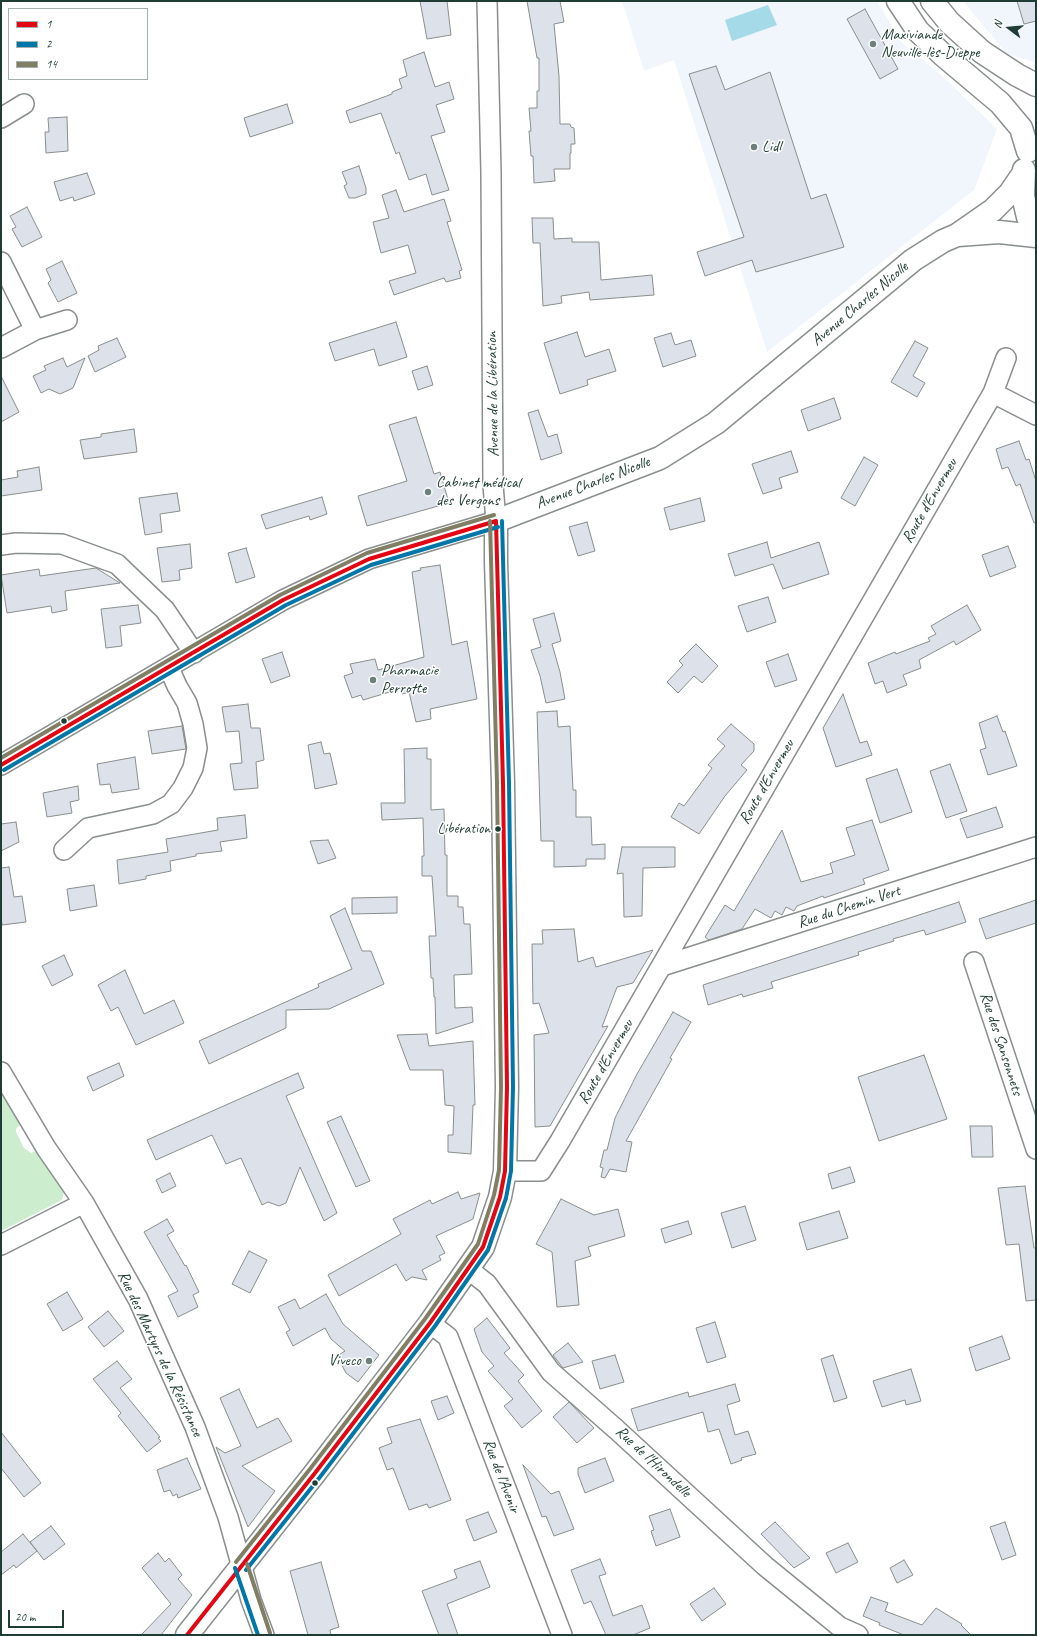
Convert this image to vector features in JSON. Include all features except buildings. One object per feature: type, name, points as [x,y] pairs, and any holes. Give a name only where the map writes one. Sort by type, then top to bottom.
[{"type":"main road","points":[[898,1],[918,31],[943,55],[1000,103],[1032,143],[1023,174],[1023,196],[1028,217],[1036,233]]},
{"type":"main road","points":[[932,1],[949,22],[982,52],[1017,75],[1036,85]]},
{"type":"main road","name":"Avenue Charles Nicolle","points":[[496,521],[660,458],[716,423],[885,285],[913,260],[943,241],[957,235],[993,210],[1010,193],[1023,174]]},
{"type":"main road","name":"Avenue Charles Nicolle","points":[[957,235],[999,232],[1036,236]]},
{"type":"main road","name":"Avenue de la Libération","points":[[187,1635],[315,1473],[430,1323],[483,1247],[500,1196],[505,1171],[507,1087],[503,818],[496,521]]},
{"type":"street","name":"Avenue de la Libération","points":[[487,1],[491,172],[494,485],[496,521]]},
{"type":"street","points":[[1,118],[24,104]]},
{"type":"street","points":[[1,262],[35,330]]},
{"type":"street","points":[[1,348],[35,330],[67,320]]},
{"type":"street","name":"Route d'Envermeu","points":[[505,1171],[541,1171],[662,966],[838,658],[993,393],[1006,358]]},
{"type":"street","points":[[993,393],[1036,415]]},
{"type":"street","name":"Avenue Charles Nicolle","points":[[1,765],[283,600],[369,559],[496,521]]},
{"type":"street","points":[[1,545],[16,543],[62,544],[117,564],[165,610],[194,653]]},
{"type":"street","points":[[64,850],[88,828],[153,814],[171,804],[184,788],[193,768],[197,748],[193,724],[187,703],[169,668]]},
{"type":"street","name":"Rue du Chemin Vert","points":[[662,966],[1036,847]]},
{"type":"street","name":"Rue des Sansonnets","points":[[974,962],[1036,1149]]},
{"type":"street","name":"Rue des Martyrs de la Résistance","points":[[1,1072],[46,1148],[84,1203],[138,1299],[195,1427],[228,1517],[241,1566],[264,1635]]},
{"type":"street","points":[[1,1245],[84,1203]]},
{"type":"street","name":"Rue de l'Hirondelle","points":[[468,1269],[487,1284],[551,1372],[617,1430],[764,1566],[840,1627],[858,1635]]},
{"type":"street","name":"Rue de l'Avenir","points":[[430,1323],[448,1337],[562,1635]]},
{"type":"shaded area","points":[[622,1],[877,1],[901,42],[939,73],[997,129],[974,190],[767,352],[674,60],[644,71]]},
{"type":"shaded area","points":[[963,1],[1036,1],[1036,63],[1006,53]]},
{"type":"green space","points":[[1,1094],[21,1124],[16,1129],[16,1132],[24,1148],[31,1153],[38,1150],[64,1192],[62,1200],[1,1231]]},
{"type":"water","points":[[768,5],[777,25],[732,41],[725,20]]},
{"type":"transit line","name":"14","points":[[1,758],[280,595],[367,553],[494,515]]},
{"type":"transit line","name":"14","points":[[236,1562],[310,1469],[425,1319],[478,1244],[494,1195],[499,1170],[501,1087],[497,783],[490,521]]},
{"type":"transit line","name":"1","points":[[1,765],[283,600],[369,559],[496,521]]},
{"type":"transit line","name":"1","points":[[187,1635],[315,1473],[430,1323],[483,1247],[500,1197],[505,1171],[507,1087],[503,783],[496,521]]},
{"type":"transit line","name":"2","points":[[246,1570],[320,1477],[435,1326],[488,1250],[506,1198],[511,1171],[513,1087],[509,783],[502,521]]},
{"type":"transit line","name":"2","points":[[4,770],[286,605],[371,565],[498,527]]},
{"type":"transit line","name":"14","points":[[247,1564],[270,1633]]},
{"type":"transit line","name":"2","points":[[235,1568],[258,1635]]},
{"type":"place","name":"Maxiviande Neuville-lès-Dieppe","points":[[873,44]]},
{"type":"place","name":"Lidl","points":[[754,147]]},
{"type":"place","name":"Cabinet médical des Vergons","points":[[428,492]]},
{"type":"place","name":"Pharmacie Perrotte","points":[[373,680]]},
{"type":"place","name":"Libération","points":[[498,829]]},
{"type":"place","name":"Viveco","points":[[369,1361]]}]
